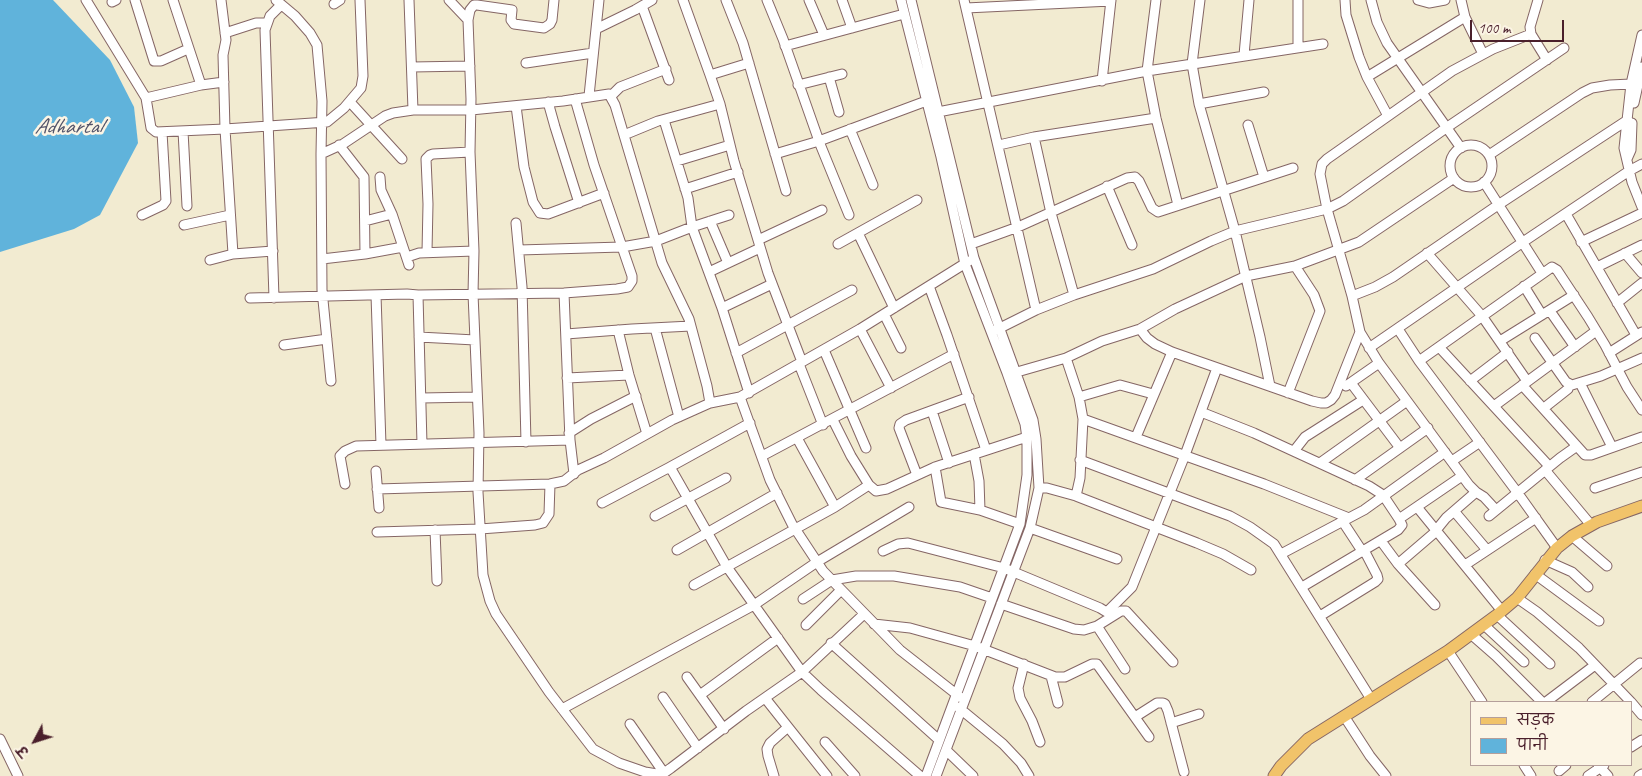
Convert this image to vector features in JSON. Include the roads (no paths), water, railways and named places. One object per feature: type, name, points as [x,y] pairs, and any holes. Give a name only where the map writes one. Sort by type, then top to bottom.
[{"type":"main road","points":[[1274,776],[1281,766],[1308,739],[1472,635],[1517,598],[1545,560],[1572,536],[1591,525],[1642,506]]},
{"type":"street","points":[[86,0],[146,98],[152,130],[156,132],[327,122],[350,102],[361,88],[363,76],[360,0]]},
{"type":"street","points":[[135,0],[154,61],[161,61],[188,49]]},
{"type":"street","points":[[173,0],[201,86]]},
{"type":"street","points":[[221,0],[226,40],[224,55],[225,129],[233,254]]},
{"type":"street","points":[[409,0],[413,110]]},
{"type":"street","points":[[449,0],[468,20]]},
{"type":"street","points":[[554,0],[552,20],[544,28],[514,24],[511,20],[513,6],[474,5],[470,10],[468,20],[480,529],[483,575],[490,601],[496,614],[593,750],[603,756],[645,772],[657,774],[664,773],[802,672],[864,614]]},
{"type":"street","points":[[589,96],[599,0],[594,0]]},
{"type":"street","points":[[596,29],[652,0]]},
{"type":"street","points":[[683,0],[720,104],[730,145],[772,284],[823,424]]},
{"type":"street","points":[[726,0],[743,43],[786,191]]},
{"type":"street","points":[[767,0],[819,141],[849,215]]},
{"type":"street","points":[[809,0],[824,36]]},
{"type":"street","points":[[842,0],[852,28]]},
{"type":"street","points":[[901,0],[917,61],[930,100],[938,112],[974,258],[995,330]]},
{"type":"street","points":[[910,0],[941,158],[965,264],[1033,420],[1020,524],[992,598],[979,648],[959,702],[946,750],[936,776]]},
{"type":"street","points":[[1036,310],[965,4],[1111,0],[1102,80]]},
{"type":"street","points":[[1156,0],[1147,71],[1156,118],[1178,205]]},
{"type":"street","points":[[1200,0],[1192,64],[1199,104],[1235,231],[1270,386]]},
{"type":"street","points":[[1244,55],[1249,0]]},
{"type":"street","points":[[1298,0],[1298,48]]},
{"type":"street","points":[[1345,0],[1346,15],[1351,33],[1367,77],[1388,116]]},
{"type":"street","points":[[1375,0],[1371,0],[1376,22],[1387,43],[1460,148]]},
{"type":"street","points":[[1418,0],[1429,3],[1444,0]]},
{"type":"street","points":[[1461,0],[1465,17],[1483,54]]},
{"type":"street","points":[[1538,0],[1530,27],[1531,34],[1547,60]]},
{"type":"street","points":[[274,298],[265,30],[278,2],[310,32],[317,45],[322,101],[323,296],[331,381]]},
{"type":"street","points":[[642,6],[669,80]]},
{"type":"street","points":[[785,46],[904,14]]},
{"type":"street","points":[[1367,77],[1465,17]]},
{"type":"street","points":[[224,33],[256,24],[267,23]]},
{"type":"street","points":[[1531,34],[1483,54],[1452,71],[1322,164],[1320,174],[1327,208],[1352,296],[1360,332],[1379,363],[1407,402],[1462,476],[1476,492],[1481,494],[1492,513],[1577,446]]},
{"type":"street","points":[[1642,35],[1631,84],[1624,148],[1632,182],[1642,207]]},
{"type":"street","points":[[938,112],[1147,71],[1323,44]]},
{"type":"street","points":[[995,330],[1036,310],[1074,295],[1153,269],[1235,231],[1327,208],[1351,196],[1446,128],[1564,48]]},
{"type":"street","points":[[526,62],[593,53]]},
{"type":"street","points":[[710,75],[749,63]]},
{"type":"street","points":[[412,67],[470,66]]},
{"type":"street","points":[[1627,160],[1630,150],[1634,102],[1642,67]]},
{"type":"street","points":[[611,96],[620,87],[666,69]]},
{"type":"street","points":[[798,85],[842,74]]},
{"type":"street","points":[[829,78],[839,112]]},
{"type":"street","points":[[146,98],[224,82]]},
{"type":"street","points":[[1489,156],[1582,93],[1592,88],[1631,84]]},
{"type":"street","points":[[1199,104],[1264,92]]},
{"type":"street","points":[[321,154],[339,146],[385,116],[413,110],[471,110],[575,99],[606,93],[611,96],[662,263],[689,319],[710,403]]},
{"type":"street","points":[[250,298],[522,292],[564,293],[628,287],[632,281],[632,276],[575,99]]},
{"type":"street","points":[[775,154],[819,141],[930,100]]},
{"type":"street","points":[[350,102],[402,159]]},
{"type":"street","points":[[548,102],[554,128],[579,203]]},
{"type":"street","points":[[624,134],[720,104]]},
{"type":"street","points":[[516,106],[524,167],[533,202],[540,213],[548,214],[604,193]]},
{"type":"street","points":[[999,145],[1034,137],[1156,118]]},
{"type":"street","points":[[664,120],[685,189],[692,226],[722,308],[749,392]]},
{"type":"street","points":[[1352,296],[1393,277],[1626,121]]},
{"type":"street","points":[[1248,126],[1264,177]]},
{"type":"street","points":[[850,129],[873,185]]},
{"type":"street","points":[[183,131],[187,206]]},
{"type":"street","points":[[142,215],[163,205],[166,201],[162,132]]},
{"type":"street","points":[[1034,137],[1051,213],[1074,295]]},
{"type":"street","points":[[676,161],[730,145]]},
{"type":"street","points":[[1467,145],[1480,147],[1489,156],[1491,173],[1484,182],[1471,187],[1465,186],[1454,178],[1451,172],[1452,158],[1460,148],[1467,145]]},
{"type":"street","points":[[339,146],[364,177],[365,254]]},
{"type":"street","points":[[427,252],[428,204],[426,159],[433,154],[470,152]]},
{"type":"street","points":[[1369,348],[1642,164]]},
{"type":"street","points":[[971,244],[1018,228],[1127,178],[1136,178],[1152,208],[1163,211],[1293,168]]},
{"type":"street","points":[[685,189],[738,172]]},
{"type":"street","points":[[380,177],[381,190],[392,214],[408,261],[419,253],[474,251]]},
{"type":"street","points":[[1012,374],[1066,358],[1102,340],[1140,329],[1175,309],[1246,276],[1295,266],[1368,237],[1454,178]]},
{"type":"street","points":[[1484,182],[1542,273]]},
{"type":"street","points":[[1107,186],[1132,246]]},
{"type":"street","points":[[838,244],[917,200]]},
{"type":"street","points":[[709,272],[728,264],[759,244],[822,210]]},
{"type":"street","points":[[1581,242],[1642,213]]},
{"type":"street","points":[[365,221],[392,214]]},
{"type":"street","points":[[1566,214],[1617,303],[1639,333],[1608,353]]},
{"type":"street","points":[[184,226],[230,215]]},
{"type":"street","points":[[519,250],[622,247],[656,241],[692,226],[729,215]]},
{"type":"street","points":[[710,221],[728,264]]},
{"type":"street","points":[[516,223],[522,292],[526,442]]},
{"type":"street","points":[[858,233],[894,308]]},
{"type":"street","points":[[1597,267],[1642,244]]},
{"type":"street","points":[[322,259],[403,247]]},
{"type":"street","points":[[210,260],[233,254],[273,251]]},
{"type":"street","points":[[1427,253],[1482,316],[1508,352],[1524,383],[1585,455],[1641,438]]},
{"type":"street","points":[[1626,253],[1642,273]]},
{"type":"street","points":[[377,489],[550,484],[564,481],[679,417],[710,403],[740,397],[860,329],[974,258]]},
{"type":"street","points":[[1288,393],[1320,311],[1314,295],[1295,266]]},
{"type":"street","points":[[1420,361],[1550,267],[1555,268],[1574,295],[1642,410]]},
{"type":"street","points":[[1617,303],[1642,283]]},
{"type":"street","points":[[722,308],[772,284]]},
{"type":"street","points":[[929,286],[986,450]]},
{"type":"street","points":[[1524,286],[1575,346]]},
{"type":"street","points":[[736,353],[852,290]]},
{"type":"street","points":[[564,293],[570,436],[574,474]]},
{"type":"street","points":[[418,295],[422,444]]},
{"type":"street","points":[[1500,341],[1574,295]]},
{"type":"street","points":[[376,296],[381,445]]},
{"type":"street","points":[[884,314],[900,348]]},
{"type":"street","points":[[566,334],[691,326]]},
{"type":"street","points":[[655,328],[679,417]]},
{"type":"street","points":[[860,329],[891,388]]},
{"type":"street","points":[[1140,329],[1155,344],[1172,352],[1321,403],[1331,400],[1335,395],[1379,363]]},
{"type":"street","points":[[1398,329],[1557,548]]},
{"type":"street","points":[[618,330],[629,375],[648,434]]},
{"type":"street","points":[[1494,406],[1596,331]]},
{"type":"street","points":[[1335,395],[1360,332]]},
{"type":"street","points":[[419,337],[475,340]]},
{"type":"street","points":[[1535,338],[1569,384],[1572,385],[1642,358]]},
{"type":"street","points":[[284,344],[327,340]]},
{"type":"street","points":[[1439,347],[1494,406],[1547,468],[1591,525]]},
{"type":"street","points":[[824,350],[866,448]]},
{"type":"street","points":[[1136,438],[1172,352]]},
{"type":"street","points":[[1470,381],[1508,352]]},
{"type":"street","points":[[762,456],[850,411],[954,354]]},
{"type":"street","points":[[1066,358],[1079,397],[1083,419],[1080,478],[1076,496]]},
{"type":"street","points":[[1001,604],[1074,629],[1084,630],[1098,626],[1110,614],[1132,588],[1185,455],[1217,368]]},
{"type":"street","points":[[567,378],[629,375]]},
{"type":"street","points":[[1351,383],[1400,448]]},
{"type":"street","points":[[1580,383],[1612,447]]},
{"type":"street","points":[[1079,397],[1120,385],[1154,394]]},
{"type":"street","points":[[1544,408],[1568,389]]},
{"type":"street","points":[[345,484],[340,459],[341,454],[356,446],[526,442],[570,436],[591,419],[636,396]]},
{"type":"street","points":[[421,398],[477,397]]},
{"type":"street","points":[[740,397],[777,493],[795,528],[823,571],[900,650],[959,702],[1002,744],[1021,763],[1029,776]]},
{"type":"street","points":[[917,475],[899,428],[900,424],[906,420],[969,397]]},
{"type":"street","points":[[1294,451],[1297,444],[1305,437],[1363,400]]},
{"type":"street","points":[[1320,463],[1407,402]]},
{"type":"street","points":[[932,411],[949,463]]},
{"type":"street","points":[[1201,412],[1294,451],[1369,486],[1383,495],[1399,519],[1402,525],[1401,528],[1302,587]]},
{"type":"street","points":[[1083,419],[1264,484],[1346,520],[1374,568],[1378,579],[1372,585],[1320,616]]},
{"type":"street","points":[[832,420],[851,456],[869,485],[876,491],[935,467],[1031,436]]},
{"type":"street","points":[[602,503],[750,423]]},
{"type":"street","points":[[1355,480],[1428,428]]},
{"type":"street","points":[[979,648],[1001,604],[1030,528],[1039,488],[1031,436]]},
{"type":"street","points":[[797,438],[835,507]]},
{"type":"street","points":[[1452,461],[1480,442]]},
{"type":"street","points":[[1281,554],[1364,510],[1445,452]]},
{"type":"street","points":[[974,454],[979,481],[980,510]]},
{"type":"street","points":[[1080,460],[1230,516],[1250,526],[1274,544],[1371,699]]},
{"type":"street","points":[[670,466],[727,567],[802,672],[920,776]]},
{"type":"street","points":[[935,467],[941,502],[980,510],[1020,524]]},
{"type":"street","points":[[376,471],[379,508]]},
{"type":"street","points":[[1594,488],[1642,472]]},
{"type":"street","points":[[1399,519],[1462,476]]},
{"type":"street","points":[[654,516],[726,478]]},
{"type":"street","points":[[377,532],[480,529],[543,523],[549,514],[550,484]]},
{"type":"street","points":[[694,585],[835,507],[869,485]]},
{"type":"street","points":[[1039,488],[1047,488],[1076,496],[1197,543],[1251,570]]},
{"type":"street","points":[[1398,564],[1433,534],[1454,511],[1476,492]]},
{"type":"street","points":[[677,550],[777,493]]},
{"type":"street","points":[[562,709],[754,605],[817,562],[909,507]]},
{"type":"street","points":[[1417,507],[1465,565],[1499,613],[1550,664]]},
{"type":"street","points":[[1454,511],[1487,550]]},
{"type":"street","points":[[1465,565],[1536,518]]},
{"type":"street","points":[[1030,528],[1117,559]]},
{"type":"street","points":[[435,530],[437,581]]},
{"type":"street","points":[[1572,536],[1607,566]]},
{"type":"street","points":[[1381,540],[1398,564],[1436,605]]},
{"type":"street","points":[[883,551],[898,544],[908,543],[1013,571],[1110,614],[1126,611],[1173,662]]},
{"type":"street","points":[[1545,560],[1572,572],[1588,587]]},
{"type":"street","points":[[1535,574],[1599,621]]},
{"type":"street","points":[[803,599],[832,580],[856,576],[894,576],[960,587],[992,598]]},
{"type":"street","points":[[806,625],[841,590]]},
{"type":"street","points":[[1517,598],[1565,635],[1630,701]]},
{"type":"street","points":[[874,624],[910,628],[979,648],[1051,676],[1065,677],[1092,664],[1097,664],[1149,737]]},
{"type":"street","points":[[1484,625],[1524,662]]},
{"type":"street","points":[[1098,626],[1125,669]]},
{"type":"street","points":[[1472,635],[1541,701]]},
{"type":"street","points":[[700,695],[778,638]]},
{"type":"street","points":[[831,644],[939,740]]},
{"type":"street","points":[[1448,651],[1481,701]]},
{"type":"street","points":[[1593,701],[1640,663]]},
{"type":"street","points":[[1024,664],[1018,688],[1020,698],[1040,742]]},
{"type":"street","points":[[1547,701],[1595,665]]},
{"type":"street","points":[[687,676],[724,728]]},
{"type":"street","points":[[1051,676],[1058,703]]},
{"type":"street","points":[[662,697],[698,748]]},
{"type":"street","points":[[765,698],[826,776]]},
{"type":"street","points":[[926,776],[939,740],[959,702]]},
{"type":"street","points":[[1135,717],[1157,703],[1163,702],[1172,723],[1184,772]]},
{"type":"street","points":[[1634,705],[1642,715]]},
{"type":"street","points":[[1172,723],[1199,714]]},
{"type":"street","points":[[1344,716],[1370,756],[1386,776]]},
{"type":"street","points":[[630,724],[664,773]]},
{"type":"street","points":[[774,776],[767,749],[770,743],[788,727]]},
{"type":"street","points":[[0,739],[18,776]]},
{"type":"street","points":[[825,742],[855,776]]},
{"type":"street","points":[[946,750],[973,776]]},
{"type":"street","points":[[1588,776],[1601,766],[1608,776]]},
{"type":"water","name":"Adhartal","points":[[0,0],[53,0],[110,60],[134,107],[138,143],[100,215],[74,229],[0,252]]}]
